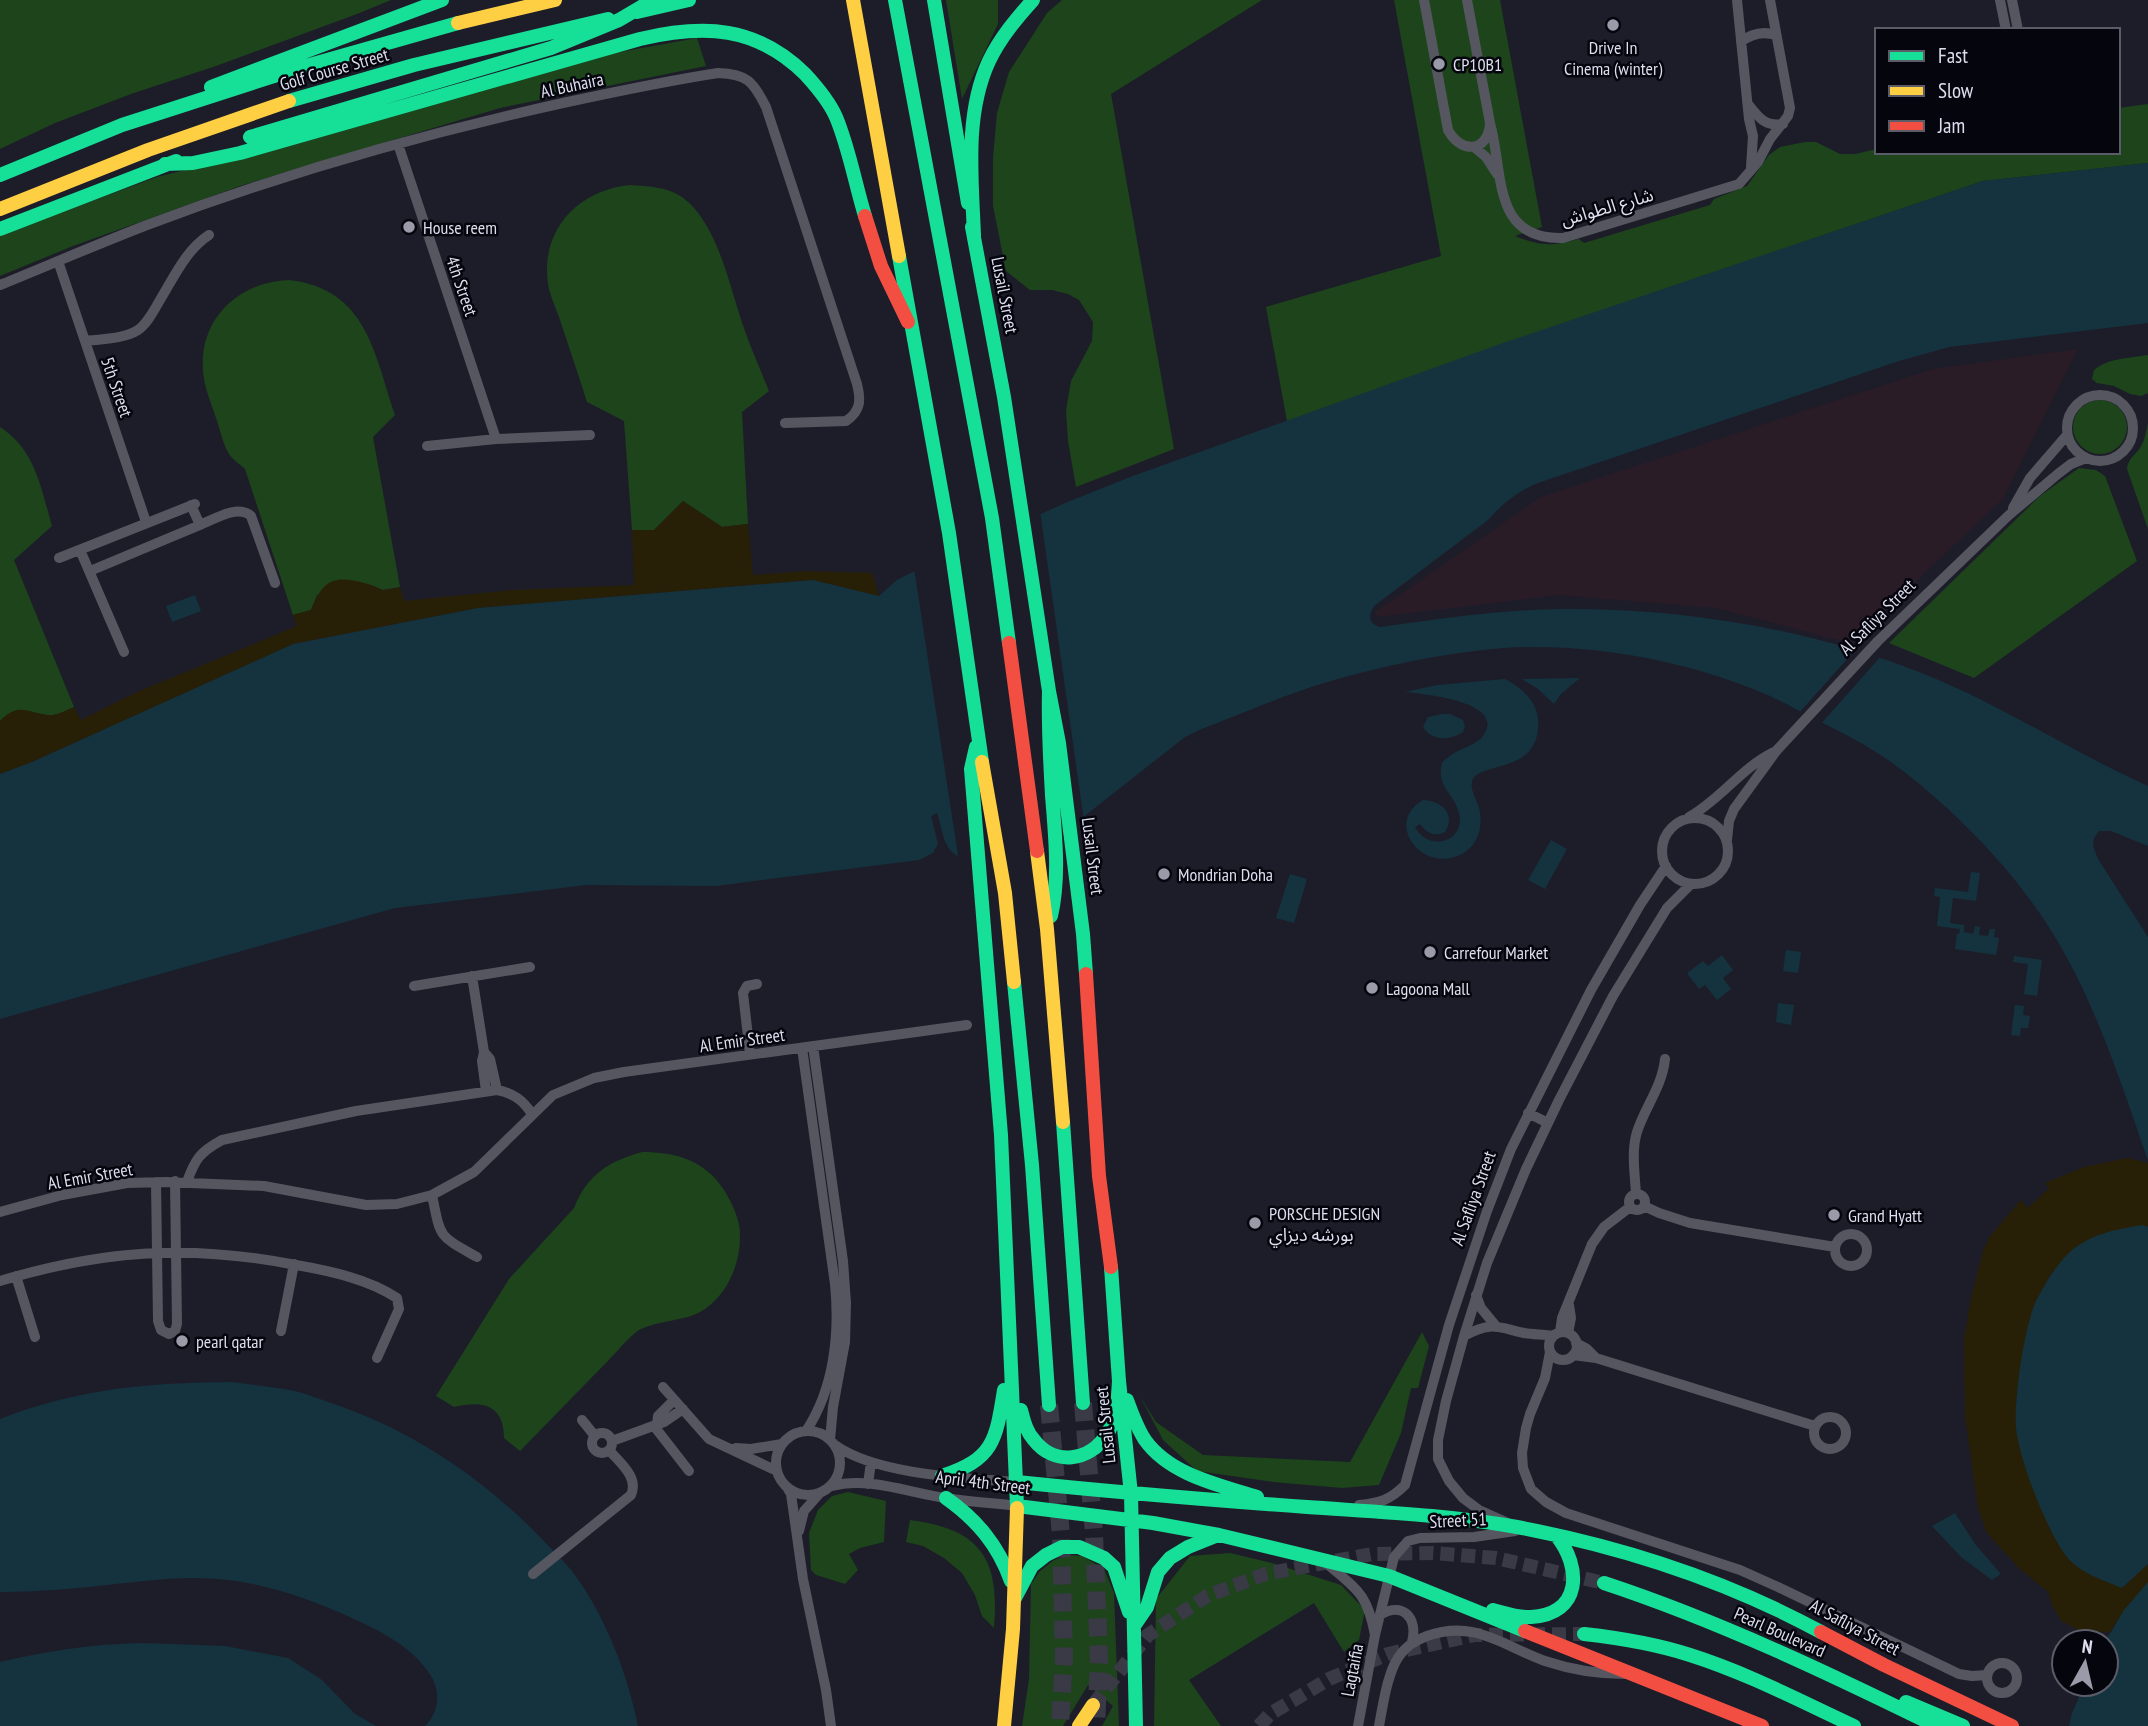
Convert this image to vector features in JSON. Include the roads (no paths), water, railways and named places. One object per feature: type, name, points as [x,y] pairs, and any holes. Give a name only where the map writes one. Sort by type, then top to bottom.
[{"type":"main road","points":[[122,125],[232,78],[442,0]]},
{"type":"main road","name":"Golf Course Street","points":[[0,175],[122,125],[299,68],[432,30],[555,0]]},
{"type":"main road","points":[[0,229],[165,164],[456,77],[582,36],[619,20],[653,0]]},
{"type":"main road","name":"Golf Course Street","points":[[0,209],[160,145],[300,98],[456,54],[689,0]]},
{"type":"main road","points":[[853,0],[949,533],[978,737],[1005,893],[1032,1165],[1049,1405]]},
{"type":"main road","name":"Lusail Street","points":[[895,0],[992,518],[1047,929],[1058,1044],[1083,1403]]},
{"type":"main road","name":"Lusail Street","points":[[934,0],[1022,510],[1059,743],[1083,934],[1099,1176],[1113,1286],[1119,1381],[1131,1494],[1136,1726]]},
{"type":"main road","points":[[974,236],[973,122],[985,70],[1008,30],[1033,0]]},
{"type":"main road","points":[[165,164],[183,165],[274,143],[647,36],[702,30],[731,32],[752,38],[792,61],[822,93],[845,139],[850,165],[883,274],[914,332]]},
{"type":"main road","points":[[1047,929],[1054,905],[1057,868],[1047,725],[1049,691]]},
{"type":"main road","points":[[978,737],[971,769],[1001,1135],[1017,1482],[1014,1600],[1004,1726]]},
{"type":"main road","points":[[1011,1348],[1022,1420],[1027,1434],[1045,1452],[1056,1457],[1071,1458],[1083,1455],[1096,1449],[1106,1438],[1117,1410],[1119,1381]]},
{"type":"main road","points":[[942,1476],[971,1466],[991,1445],[1000,1422],[1011,1348]]},
{"type":"main road","points":[[1119,1381],[1136,1426],[1150,1447],[1169,1462],[1195,1478],[1279,1504]]},
{"type":"main road","name":"April 4th Street","points":[[1017,1482],[1131,1494]]},
{"type":"main road","name":"Al Safliya Street","points":[[1131,1494],[1406,1514],[1521,1528],[1651,1560],[1748,1595],[1884,1665],[2012,1726]]},
{"type":"main road","points":[[946,1498],[974,1519],[996,1546],[1011,1581],[1014,1600]]},
{"type":"main road","name":"April 4th Street","points":[[1017,1506],[1132,1520]]},
{"type":"main road","points":[[1132,1520],[1219,1535],[1389,1576],[1762,1726]]},
{"type":"main road","points":[[1134,1626],[1147,1607],[1158,1572],[1170,1558],[1188,1547],[1219,1535]]},
{"type":"main road","points":[[1447,1599],[1520,1617],[1533,1618],[1556,1609],[1565,1601],[1575,1579],[1572,1555],[1556,1535]]},
{"type":"main road","points":[[1014,1600],[1032,1566],[1062,1547],[1079,1547],[1104,1558],[1114,1567],[1134,1626]]},
{"type":"main road","name":"Pearl Boulevard","points":[[1604,1583],[1674,1607],[1873,1695],[1936,1726]]},
{"type":"main road","points":[[1584,1634],[1637,1641],[1714,1663],[1854,1726]]},
{"type":"main road","points":[[1873,1695],[1911,1704],[1963,1726]]},
{"type":"main road","points":[[1079,1726],[1093,1705]]},
{"type":"street","name":"شارع الطواش","points":[[1423,0],[1448,130],[1452,139],[1459,144],[1474,147],[1491,163],[1499,177]]},
{"type":"street","name":"شارع الطواش","points":[[1467,0],[1505,203],[1523,228],[1535,236],[1556,238],[1577,234],[1739,184],[1758,162],[1769,139],[1788,116],[1790,108],[1776,35]]},
{"type":"street","points":[[1737,0],[1753,136],[1751,171]]},
{"type":"street","points":[[1741,42],[1754,34],[1776,35],[1770,0]]},
{"type":"street","points":[[2000,0],[2006,28]]},
{"type":"street","points":[[2012,0],[2018,28]]},
{"type":"street","name":"Al Buhaira","points":[[0,285],[208,203],[398,144],[493,119],[646,86],[718,73],[735,74],[751,82],[766,107],[858,384],[859,408],[854,416],[846,421],[785,423]]},
{"type":"street","points":[[1748,103],[1765,122],[1783,124]]},
{"type":"street","points":[[1474,147],[1487,137],[1490,123]]},
{"type":"street","name":"4th Street","points":[[398,144],[496,439]]},
{"type":"street","points":[[85,341],[137,331],[150,317],[182,264],[200,241],[209,235]]},
{"type":"street","name":"5th Street","points":[[58,261],[146,522]]},
{"type":"street","points":[[2104,394],[2126,407],[2130,414],[2132,436],[2125,450],[2107,460],[2086,458],[2074,449],[2067,435],[2067,420],[2080,401],[2104,394]]},
{"type":"street","points":[[427,446],[496,439],[590,435]]},
{"type":"street","name":"Al Safliya Street","points":[[2009,515],[2030,478],[2067,435]]},
{"type":"street","name":"Al Safliya Street","points":[[1727,840],[1729,821],[1734,809],[1777,750],[1878,641],[2009,515],[2071,464],[2086,458]]},
{"type":"street","points":[[59,558],[194,504],[200,525]]},
{"type":"street","points":[[89,571],[200,525],[246,511],[251,516],[275,583]]},
{"type":"street","points":[[80,550],[124,652]]},
{"type":"street","name":"Al Safliya Street","points":[[1688,818],[1712,802],[1760,759],[1777,750]]},
{"type":"street","points":[[1688,818],[1707,819],[1723,831],[1727,840],[1728,857],[1721,872],[1707,881],[1691,884],[1676,878],[1666,866],[1663,841],[1673,826],[1688,818]]},
{"type":"street","name":"Al Safliya Street","points":[[1323,1508],[1373,1504],[1390,1499],[1405,1485],[1439,1358],[1486,1211],[1511,1149],[1591,990],[1666,866]]},
{"type":"street","name":"Al Safliya Street","points":[[1521,1528],[1479,1510],[1463,1498],[1449,1481],[1438,1459],[1438,1440],[1446,1401],[1476,1295],[1500,1231],[1548,1123],[1613,996],[1667,908],[1691,884]]},
{"type":"street","points":[[414,986],[530,967]]},
{"type":"street","points":[[472,976],[484,1052],[490,1059],[491,1090]]},
{"type":"street","points":[[750,1054],[743,993],[747,986],[757,984]]},
{"type":"street","name":"Al Emir Street","points":[[0,1212],[62,1195],[127,1183],[175,1181],[264,1186],[366,1205],[397,1204],[432,1195],[474,1172],[553,1095],[594,1078],[750,1054],[967,1026]]},
{"type":"street","points":[[798,1542],[804,1511],[819,1494],[831,1486],[840,1469],[839,1456],[832,1442],[839,1354],[837,1301],[827,1187],[808,1047]]},
{"type":"street","points":[[1636,1194],[1636,1135],[1660,1085],[1665,1059]]},
{"type":"street","points":[[187,1182],[200,1154],[222,1140],[344,1114],[491,1090],[505,1092],[521,1100],[532,1114]]},
{"type":"street","points":[[1528,1113],[1548,1123]]},
{"type":"street","points":[[156,1182],[158,1321],[161,1331],[169,1334],[175,1331],[177,1324],[175,1181]]},
{"type":"street","points":[[1636,1194],[1645,1198],[1644,1206]]},
{"type":"street","points":[[1630,1207],[1630,1197],[1636,1194]]},
{"type":"street","points":[[432,1195],[438,1229],[445,1239],[477,1257]]},
{"type":"street","points":[[1630,1207],[1636,1210],[1644,1206]]},
{"type":"street","points":[[1644,1206],[1690,1223],[1835,1247]]},
{"type":"street","points":[[1630,1207],[1604,1227],[1592,1244],[1574,1288],[1569,1305],[1571,1318],[1556,1340],[1545,1378],[1530,1414],[1522,1453],[1523,1468],[1531,1489],[1546,1502],[1566,1513],[1740,1570],[1959,1674],[1987,1675]]},
{"type":"street","points":[[0,1281],[90,1259],[157,1252],[211,1252],[294,1264],[345,1276],[397,1298],[399,1309],[377,1358]]},
{"type":"street","points":[[281,1331],[294,1264]]},
{"type":"street","points":[[16,1276],[35,1337]]},
{"type":"street","points":[[1476,1295],[1481,1308],[1495,1325]]},
{"type":"street","points":[[1464,1336],[1495,1325],[1576,1343],[1597,1358]]},
{"type":"street","points":[[1556,1340],[1555,1357],[1561,1359]]},
{"type":"street","points":[[1573,1355],[1576,1343]]},
{"type":"street","points":[[806,1431],[824,1398],[839,1354]]},
{"type":"street","points":[[1545,1378],[1561,1359],[1573,1355],[1597,1358],[1815,1426]]},
{"type":"street","points":[[663,1387],[709,1439],[776,1471]]},
{"type":"street","points":[[674,1400],[657,1416],[655,1425],[689,1471]]},
{"type":"street","points":[[595,1436],[592,1443],[595,1450],[602,1453],[611,1446],[666,1421],[683,1409]]},
{"type":"street","points":[[582,1420],[595,1436]]},
{"type":"street","points":[[722,1445],[751,1449],[782,1444],[793,1435],[806,1431],[819,1433],[832,1442]]},
{"type":"street","points":[[533,1574],[631,1495],[634,1487],[631,1477],[605,1433],[595,1436]]},
{"type":"street","name":"April 4th Street","points":[[832,1442],[852,1455],[871,1462],[942,1476],[1017,1482]]},
{"type":"street","points":[[782,1444],[776,1471],[791,1493],[806,1599],[831,1726]]},
{"type":"street","points":[[867,1484],[871,1462]]},
{"type":"street","name":"April 4th Street","points":[[831,1486],[867,1484],[946,1498],[1017,1506]]},
{"type":"street","points":[[788,1489],[803,1496],[819,1494]]},
{"type":"street","name":"Street 51","points":[[1375,1634],[1394,1556],[1408,1541],[1420,1538],[1474,1537],[1521,1528]]},
{"type":"street","name":"Lagtaifia","points":[[1319,1558],[1364,1598],[1370,1610],[1375,1634],[1358,1726]]},
{"type":"street","points":[[1379,1726],[1396,1662],[1412,1642],[1414,1626],[1411,1617],[1404,1612],[1388,1611],[1380,1615]]},
{"type":"street","points":[[1412,1642],[1447,1632],[1480,1633],[1542,1660],[1574,1670],[1596,1674],[1634,1674]]},
{"type":"water","points":[[2148,163],[2148,323],[1949,347],[1899,361],[1535,484],[1510,499],[1488,520],[1374,606],[1370,616],[1371,621],[1380,627],[1515,611],[1607,610],[1701,617],[1794,634],[1885,660],[1957,688],[2148,786],[2148,846],[2111,831],[2099,831],[2093,846],[2098,859],[2148,937],[2148,1160],[2100,1028],[2071,965],[2053,934],[2005,868],[1939,801],[1873,750],[1770,696],[1674,664],[1605,651],[1570,648],[1503,648],[1435,657],[1368,671],[1293,694],[1185,737],[1059,836],[971,862],[950,849],[937,813],[931,816],[938,844],[933,853],[919,860],[716,886],[586,885],[395,908],[0,1019],[0,774],[293,644],[478,608],[813,580],[879,596],[897,580],[921,568],[1065,503],[1503,343],[1983,181]]},
{"type":"water","points":[[195,595],[201,611],[172,622],[166,606]]},
{"type":"water","points":[[1580,678],[1561,694],[1554,704],[1522,679]]},
{"type":"water","points":[[1505,679],[1522,690],[1534,706],[1538,729],[1534,744],[1527,754],[1505,765],[1483,771],[1472,782],[1479,808],[1480,830],[1470,848],[1457,856],[1444,859],[1431,857],[1420,851],[1412,842],[1407,832],[1407,821],[1412,810],[1423,800],[1436,803],[1448,814],[1445,832],[1434,834],[1420,824],[1415,827],[1428,840],[1444,841],[1452,837],[1460,823],[1459,813],[1443,784],[1442,763],[1479,740],[1488,724],[1484,715],[1474,707],[1444,698],[1405,692],[1437,685]]},
{"type":"water","points":[[1450,714],[1463,720],[1463,732],[1442,738],[1427,732],[1423,727],[1428,717]]},
{"type":"water","points":[[1551,840],[1567,849],[1545,889],[1528,880]]},
{"type":"water","points":[[1971,872],[1980,873],[1976,901],[1953,898],[1950,923],[1964,925],[1964,932],[1973,934],[1975,926],[1980,927],[1979,935],[1988,936],[1990,929],[1995,929],[1994,937],[1999,938],[1996,955],[1955,949],[1960,929],[1937,926],[1940,897],[1934,896],[1935,888],[1968,892]]},
{"type":"water","points":[[1290,874],[1307,879],[1294,923],[1276,918]]},
{"type":"water","points":[[1786,950],[1801,952],[1798,973],[1783,971]]},
{"type":"water","points":[[1722,955],[1733,970],[1723,978],[1731,989],[1717,1000],[1705,985],[1699,989],[1687,973],[1703,961],[1708,966]]},
{"type":"water","points":[[2014,956],[2042,960],[2037,996],[2024,994],[2028,964],[2013,962]]},
{"type":"water","points":[[1778,1003],[1794,1005],[1791,1025],[1776,1022]]},
{"type":"water","points":[[2015,1005],[2024,1006],[2023,1015],[2030,1016],[2028,1028],[2021,1028],[2020,1036],[2011,1035]]},
{"type":"water","points":[[2143,1225],[2148,1227],[2148,1564],[2122,1588],[2092,1576],[2072,1563],[2059,1546],[2035,1495],[2022,1458],[2016,1428],[2017,1400],[2024,1345],[2032,1313],[2039,1295],[2055,1269],[2069,1253],[2085,1241],[2113,1231]]},
{"type":"water","points":[[232,1382],[295,1391],[361,1414],[445,1458],[496,1496],[561,1559],[584,1588],[595,1606],[621,1665],[638,1726],[425,1726],[436,1707],[436,1686],[422,1663],[404,1647],[373,1628],[333,1610],[254,1584],[213,1578],[181,1578],[54,1590],[0,1592],[0,1419],[58,1400],[114,1389]]},
{"type":"water","points":[[1955,1513],[1975,1544],[2001,1574],[1992,1580],[1961,1557],[1932,1526]]},
{"type":"water","points":[[2148,1582],[2148,1726],[2069,1726],[2079,1698],[2120,1698],[2120,1628],[2113,1628],[2124,1610]]},
{"type":"water","points":[[142,1643],[225,1646],[288,1658],[322,1680],[355,1714],[376,1726],[0,1726],[0,1662],[70,1649]]},
{"type":"tunnel","points":[[1083,1403],[1094,1533],[1099,1660],[1096,1726]]},
{"type":"tunnel","points":[[1049,1405],[1061,1535],[1064,1658],[1060,1726]]},
{"type":"tunnel","points":[[1093,1705],[1148,1635],[1207,1596],[1265,1574],[1372,1554],[1433,1553],[1496,1558],[1604,1583]]},
{"type":"tunnel","points":[[1259,1726],[1270,1714],[1329,1679],[1388,1654],[1475,1635],[1584,1634]]},
{"type":"place","name":"Drive In Cinema (winter)","points":[[1613,25]]},
{"type":"place","name":"CP10B1","points":[[1439,64]]},
{"type":"place","name":"House reem","points":[[409,227]]},
{"type":"place","name":"Mondrian Doha","points":[[1164,874]]},
{"type":"place","name":"Carrefour Market","points":[[1430,952]]},
{"type":"place","name":"Lagoona Mall","points":[[1372,988]]},
{"type":"place","name":"Grand Hyatt","points":[[1834,1215]]},
{"type":"place","name":"PORSCHE DESIGN بورشه ديزاي","points":[[1255,1223]]},
{"type":"place","name":"pearl qatar","points":[[182,1341]]}]
